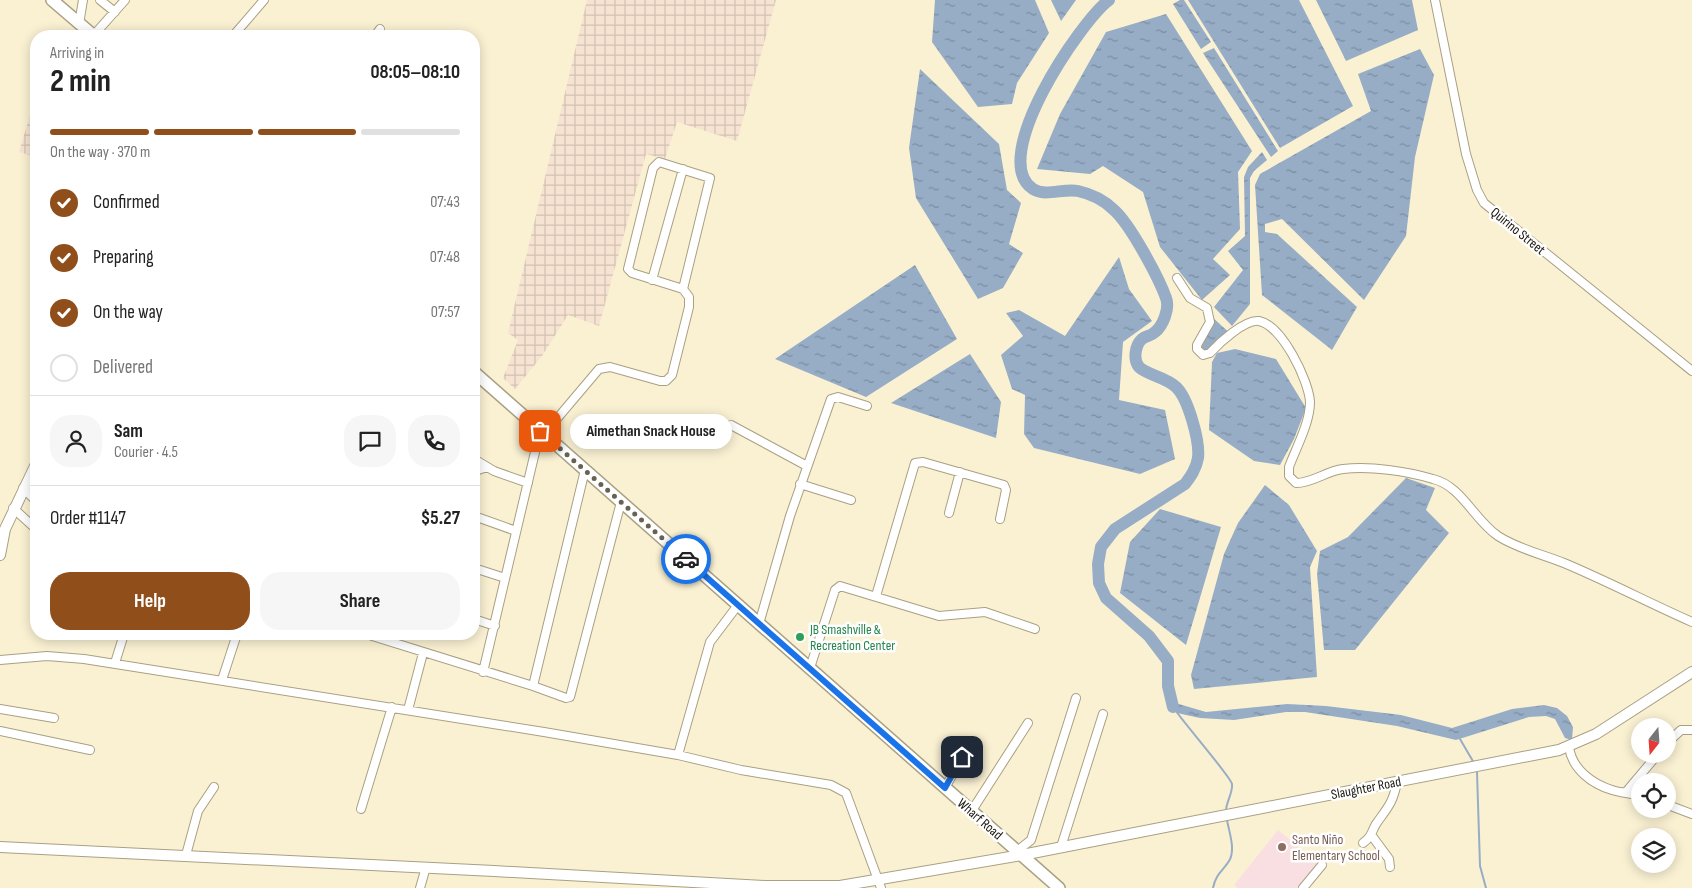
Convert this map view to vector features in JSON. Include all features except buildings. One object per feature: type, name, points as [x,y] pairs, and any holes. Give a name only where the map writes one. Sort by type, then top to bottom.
[{"type":"main road","points":[[52,0],[86,30]]},
{"type":"main road","name":"Wharf Road","points":[[480,377],[1059,888]]},
{"type":"street","points":[[79,24],[83,0]]},
{"type":"street","points":[[100,0],[115,12]]},
{"type":"street","points":[[99,30],[125,0]]},
{"type":"street","points":[[238,30],[264,0]]},
{"type":"street","name":"Quirino Street","points":[[1435,0],[1466,154],[1477,190],[1484,203],[1692,371]]},
{"type":"street","points":[[483,672],[516,531],[542,432],[599,369],[610,367],[660,381],[669,379],[672,375],[689,307],[689,297],[683,289],[632,273],[628,269],[653,168],[659,162],[709,177],[711,181],[683,289]]},
{"type":"street","points":[[652,280],[684,169]]},
{"type":"street","points":[[1177,278],[1190,298],[1207,308],[1210,322],[1197,346],[1197,349],[1203,355],[1210,353],[1247,323],[1258,321],[1268,324],[1276,332],[1297,362],[1308,390],[1310,402],[1309,412],[1289,468],[1289,476],[1296,483],[1309,481],[1329,472],[1342,469],[1367,468],[1434,479],[1446,483],[1488,528],[1510,542],[1564,563],[1692,622]]},
{"type":"street","points":[[759,624],[800,484],[832,398],[838,397],[867,406]]},
{"type":"street","points":[[731,425],[807,466]]},
{"type":"street","points":[[876,596],[894,541],[912,466],[917,462],[1004,484],[1006,490],[1000,519]]},
{"type":"street","points":[[480,463],[528,483]]},
{"type":"street","points":[[480,469],[487,467]]},
{"type":"street","points":[[533,686],[585,470]]},
{"type":"street","points":[[949,513],[960,472]]},
{"type":"street","points":[[0,555],[3,528],[30,475]]},
{"type":"street","points":[[800,484],[851,500]]},
{"type":"street","points":[[23,488],[30,495]]},
{"type":"street","points":[[385,640],[566,698],[570,697],[621,502]]},
{"type":"street","points":[[13,508],[30,524]]},
{"type":"street","points":[[480,518],[516,531]]},
{"type":"street","points":[[480,570],[505,578]]},
{"type":"street","points":[[810,668],[837,587],[844,587],[876,596],[939,616],[985,612],[1034,629]]},
{"type":"street","points":[[678,755],[710,642],[738,605]]},
{"type":"street","points":[[480,621],[495,626]]},
{"type":"street","points":[[115,663],[122,640]]},
{"type":"street","points":[[222,680],[235,640]]},
{"type":"street","points":[[408,710],[423,652]]},
{"type":"street","points":[[0,660],[54,656],[115,663],[678,755],[741,770],[831,784],[846,793],[879,884]]},
{"type":"street","name":"Slaughter Road","points":[[0,847],[426,867],[699,886],[815,888],[879,884],[1020,853],[1061,847],[1569,747],[1596,734],[1692,672]]},
{"type":"street","points":[[1020,853],[1031,840],[1076,698]]},
{"type":"street","points":[[361,809],[392,707]]},
{"type":"street","points":[[0,709],[54,718]]},
{"type":"street","points":[[1061,847],[1104,714]]},
{"type":"street","points":[[972,812],[1028,723]]},
{"type":"street","points":[[1676,735],[1681,730],[1692,730]]},
{"type":"street","points":[[0,731],[90,750]]},
{"type":"street","points":[[945,788],[971,741]]},
{"type":"street","points":[[1569,747],[1574,764],[1587,777],[1610,790],[1631,793]]},
{"type":"street","points":[[1626,792],[1650,763]]},
{"type":"street","points":[[1363,843],[1372,836],[1375,826],[1394,800],[1397,782]]},
{"type":"street","points":[[186,855],[198,811],[214,787]]},
{"type":"street","points":[[1676,808],[1692,814]]},
{"type":"street","points":[[1372,836],[1390,858],[1390,867]]},
{"type":"street","points":[[1303,888],[1322,865]]},
{"type":"street","points":[[420,888],[426,867]]},
{"type":"shaded area","points":[[587,0],[776,0],[737,141],[677,122],[665,159],[646,154],[599,326],[568,315],[542,356],[515,389],[503,378],[518,340],[508,333]]},
{"type":"shaded area","points":[[30,115],[30,155],[19,152]]},
{"type":"shaded area","name":"Santo Niño Elementary School","points":[[1278,830],[1320,864],[1301,888],[1238,888],[1234,885]]},
{"type":"water","points":[[935,0],[1035,0],[1049,33],[1017,83],[1012,104],[978,107],[932,42]]},
{"type":"water","points":[[1051,0],[1076,0],[1061,21]]},
{"type":"water","points":[[1184,0],[1211,42],[1201,49],[1173,4]]},
{"type":"water","points":[[1188,0],[1299,0],[1353,106],[1280,148]]},
{"type":"water","points":[[1316,0],[1412,0],[1418,30],[1346,61]]},
{"type":"water","points":[[1166,14],[1252,151],[1238,172],[1240,229],[1213,259],[1230,275],[1202,300],[1160,247],[1143,192],[1103,166],[1090,174],[1037,169],[1060,114],[1106,32]]},
{"type":"water","points":[[1214,48],[1278,151],[1271,157],[1203,53]]},
{"type":"water","points":[[1420,49],[1434,75],[1415,157],[1406,236],[1364,300],[1282,219],[1265,224],[1265,232],[1277,234],[1357,307],[1332,350],[1262,295],[1255,185],[1260,174],[1371,111],[1358,74]]},
{"type":"water","points":[[920,69],[999,144],[1007,190],[1021,203],[1009,244],[1023,253],[1003,288],[978,299],[916,198],[909,148]]},
{"type":"water","points":[[1262,152],[1267,160],[1254,171],[1250,178],[1250,304],[1232,326],[1214,307],[1243,270],[1228,251],[1245,236],[1244,177],[1248,167]]},
{"type":"water","points":[[1119,257],[1129,289],[1152,321],[1123,342],[1119,400],[1165,410],[1175,459],[1140,474],[1034,448],[1024,434],[1025,395],[1012,389],[1001,355],[1023,336],[1006,313],[1019,310],[1065,336]]},
{"type":"water","points":[[915,265],[957,339],[866,397],[775,359]]},
{"type":"water","points":[[1211,316],[1234,337],[1219,344],[1209,354],[1200,350],[1208,333]]},
{"type":"water","points":[[1235,349],[1276,359],[1306,408],[1294,439],[1280,465],[1254,461],[1209,430],[1212,362],[1217,353]]},
{"type":"water","points":[[970,354],[1001,402],[996,438],[891,403]]},
{"type":"water","points":[[1406,478],[1435,488],[1426,510],[1449,533],[1355,650],[1324,650],[1317,574],[1320,551],[1348,537]]},
{"type":"water","points":[[1265,485],[1289,505],[1317,551],[1310,567],[1317,677],[1194,689],[1191,675],[1224,554],[1238,523]]},
{"type":"water","points":[[1160,509],[1221,527],[1186,645],[1120,593],[1130,542]]},
{"type":"water","points":[[1172,702],[1206,712],[1287,704],[1326,706],[1401,715],[1452,728],[1512,709],[1544,705],[1557,708],[1567,716],[1573,727],[1572,740],[1565,738],[1555,719],[1546,716],[1529,717],[1456,740],[1397,726],[1305,712],[1286,712],[1234,720],[1200,718],[1177,713]]},
{"type":"waterway","points":[[1109,0],[1078,35],[1043,92],[1029,122],[1021,150],[1022,173],[1033,189],[1038,191],[1078,191],[1098,198],[1110,206],[1121,217],[1136,239],[1151,265],[1166,298],[1167,307],[1163,321],[1155,332],[1140,342],[1136,349],[1135,357],[1137,364],[1142,370],[1172,384],[1185,400],[1197,441],[1197,462],[1185,484],[1115,529],[1101,547],[1098,564],[1099,583],[1106,598],[1149,636],[1168,661],[1168,686],[1173,707]]},
{"type":"waterway","points":[[1173,707],[1230,779],[1232,784],[1226,811]]},
{"type":"waterway","points":[[1460,739],[1474,763]]},
{"type":"waterway","points":[[1477,772],[1480,866],[1486,888]]},
{"type":"waterway","points":[[1213,888],[1218,876],[1231,857],[1231,841],[1227,820]]},
{"type":"way so far","points":[[540,431],[686,559]]},
{"type":"place","name":"Aimethan Snack House","points":[[540,431]]},
{"type":"place","name":"JB Smashville & Recreation Center","points":[[800,637]]},
{"type":"place","name":"Santo Niño Elementary School","points":[[1282,847]]},
{"type":"route","points":[[686,559],[945,788],[962,757]]}]
